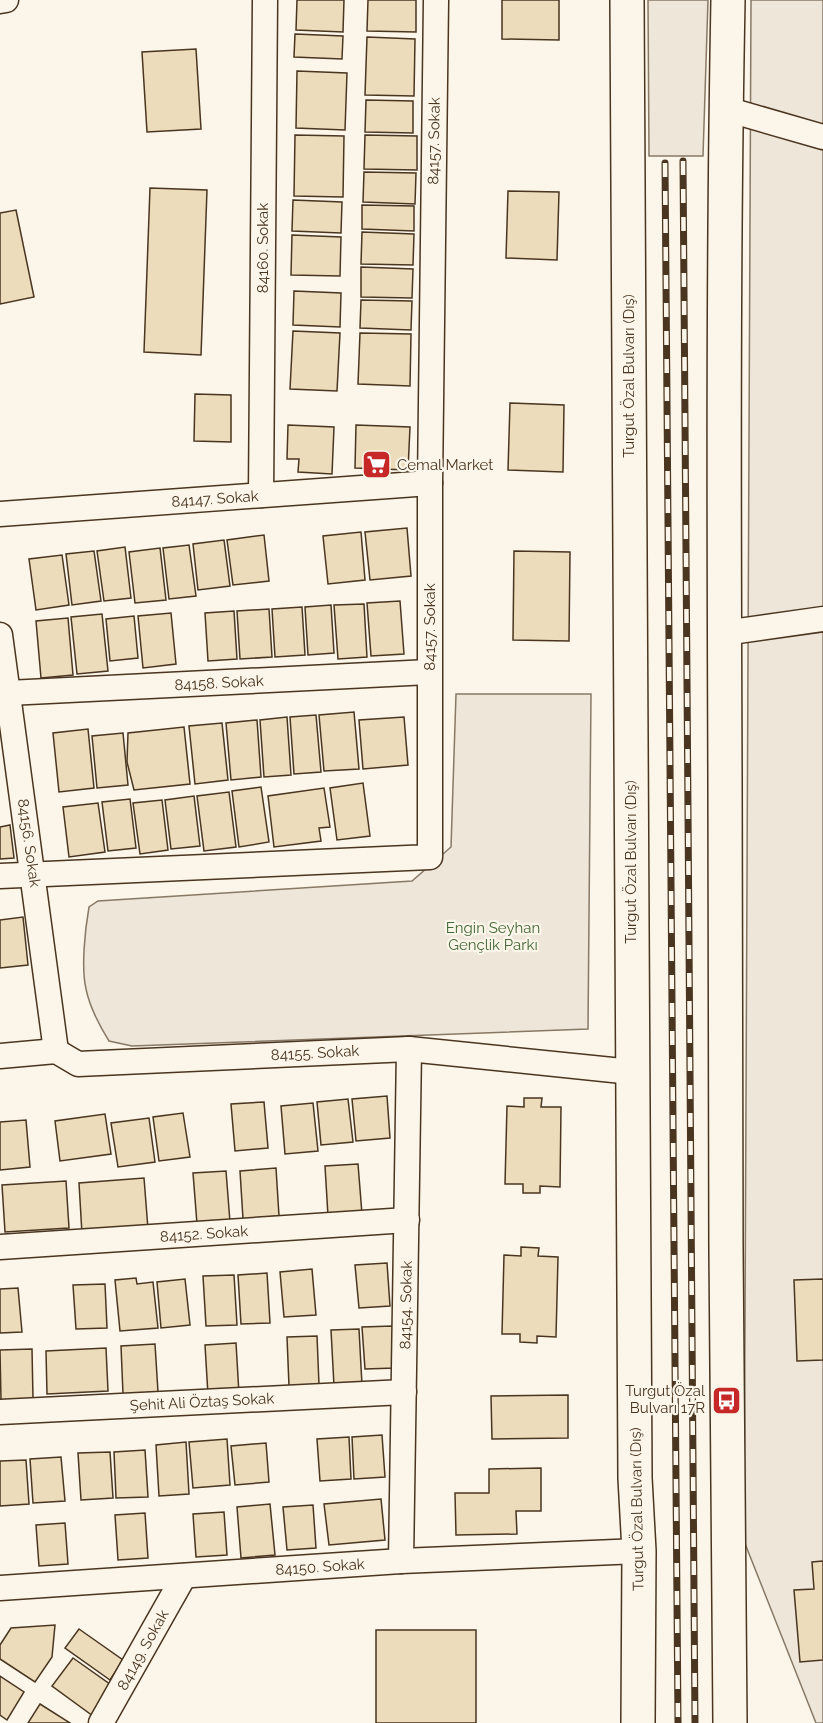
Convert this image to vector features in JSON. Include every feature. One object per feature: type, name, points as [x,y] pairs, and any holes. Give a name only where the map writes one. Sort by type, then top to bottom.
[{"type":"main road","name":"Turgut Özal Bulvarı (Dış)","points":[[627,0],[635,1479],[639,1551],[638,1723]]},
{"type":"main road","points":[[728,0],[724,633],[726,1400],[730,1723]]},
{"type":"main road","points":[[638,1663],[652,1723]]},
{"type":"street","points":[[0,1],[6,0]]},
{"type":"street","name":"84160. Sokak","points":[[261,495],[265,0]]},
{"type":"street","name":"84157. Sokak","points":[[33,875],[430,857],[430,483],[436,0]]},
{"type":"street","points":[[726,109],[823,137]]},
{"type":"street","name":"84147. Sokak","points":[[0,514],[430,483]]},
{"type":"street","points":[[724,633],[823,619]]},
{"type":"street","name":"84156. Sokak","points":[[0,635],[56,1051]]},
{"type":"street","name":"84158. Sokak","points":[[8,693],[429,672]]},
{"type":"street","points":[[0,876],[33,875]]},
{"type":"street","name":"84155. Sokak","points":[[56,1051],[78,1064],[409,1049],[632,1072]]},
{"type":"street","name":"84154. Sokak","points":[[400,1561],[409,1049]]},
{"type":"street","points":[[0,1056],[56,1051]]},
{"type":"street","name":"84152. Sokak","points":[[0,1247],[407,1220]]},
{"type":"street","name":"Şehit Ali Öztaş Sokak","points":[[0,1412],[404,1392]]},
{"type":"street","name":"84150. Sokak","points":[[0,1588],[400,1561],[639,1551]]},
{"type":"street","name":"84149. Sokak","points":[[102,1723],[184,1576]]},
{"type":"green space","points":[[648,0],[708,0],[703,156],[649,156]]},
{"type":"green space","points":[[751,0],[823,0],[823,1723],[816,1723],[744,1541]]},
{"type":"green space","name":"Engin Seyhan Gençlik Parkı","points":[[456,694],[591,694],[588,1029],[132,1046],[109,1041],[92,1010],[85,980],[84,948],[89,907],[98,901],[412,881],[451,847]]},
{"type":"building","points":[[297,0],[344,0],[343,32],[296,30]]},
{"type":"building","points":[[368,0],[416,0],[416,32],[367,31]]},
{"type":"building","points":[[502,0],[559,0],[559,40],[502,39]]},
{"type":"building","points":[[295,34],[343,36],[342,59],[294,57]]},
{"type":"building","points":[[367,37],[415,39],[414,96],[365,95]]},
{"type":"building","points":[[196,49],[201,129],[147,132],[142,52]]},
{"type":"building","points":[[297,71],[347,73],[345,130],[296,128]]},
{"type":"building","points":[[366,100],[413,101],[413,133],[365,132]]},
{"type":"building","points":[[295,135],[344,136],[343,197],[294,196]]},
{"type":"building","points":[[365,135],[417,136],[417,170],[364,169]]},
{"type":"building","points":[[364,172],[416,173],[415,204],[363,202]]},
{"type":"building","points":[[150,188],[207,190],[201,355],[144,352]]},
{"type":"building","points":[[508,191],[559,192],[557,260],[506,258]]},
{"type":"building","points":[[293,200],[342,202],[341,233],[292,231]]},
{"type":"building","points":[[362,205],[414,206],[414,231],[362,229]]},
{"type":"building","points":[[16,210],[34,297],[0,304],[0,213]]},
{"type":"building","points":[[362,232],[414,234],[413,265],[361,264]]},
{"type":"building","points":[[292,235],[341,237],[340,276],[291,275]]},
{"type":"building","points":[[361,267],[413,269],[412,298],[361,297]]},
{"type":"building","points":[[294,291],[341,293],[340,327],[293,325]]},
{"type":"building","points":[[361,300],[412,301],[411,330],[360,328]]},
{"type":"building","points":[[293,331],[340,333],[337,391],[290,389]]},
{"type":"building","points":[[360,333],[411,334],[410,386],[358,384]]},
{"type":"building","points":[[195,394],[231,395],[231,442],[194,441]]},
{"type":"building","points":[[510,403],[564,405],[563,472],[508,470]]},
{"type":"building","points":[[288,425],[334,427],[332,474],[298,472],[299,459],[287,459]]},
{"type":"building","points":[[356,425],[410,427],[408,470],[355,468]]},
{"type":"building","points":[[407,528],[411,576],[370,580],[365,532]]},
{"type":"building","points":[[361,532],[365,580],[328,584],[323,536]]},
{"type":"building","points":[[264,535],[269,581],[233,585],[227,540]]},
{"type":"building","points":[[224,540],[230,586],[198,590],[193,544]]},
{"type":"building","points":[[189,545],[196,596],[169,599],[163,548]]},
{"type":"building","points":[[125,547],[131,598],[104,601],[97,551]]},
{"type":"building","points":[[160,548],[166,600],[135,603],[129,552]]},
{"type":"building","points":[[94,551],[101,601],[72,605],[66,554]]},
{"type":"building","points":[[514,551],[570,552],[569,641],[513,640]]},
{"type":"building","points":[[62,555],[69,605],[36,610],[29,559]]},
{"type":"building","points":[[400,601],[404,654],[371,656],[367,603]]},
{"type":"building","points":[[364,604],[367,657],[338,659],[334,605]]},
{"type":"building","points":[[331,605],[334,653],[308,655],[305,607]]},
{"type":"building","points":[[302,607],[305,655],[275,657],[272,609]]},
{"type":"building","points":[[269,609],[272,657],[240,659],[237,611]]},
{"type":"building","points":[[234,611],[237,659],[208,661],[205,613]]},
{"type":"building","points":[[171,613],[176,664],[143,668],[138,616]]},
{"type":"building","points":[[102,614],[108,671],[77,674],[71,617]]},
{"type":"building","points":[[134,616],[138,658],[110,661],[106,619]]},
{"type":"building","points":[[68,618],[73,675],[41,678],[36,621]]},
{"type":"building","points":[[354,712],[359,769],[324,771],[319,715]]},
{"type":"building","points":[[316,715],[321,772],[294,774],[290,717]]},
{"type":"building","points":[[287,717],[291,775],[264,777],[260,720]]},
{"type":"building","points":[[404,717],[408,765],[363,769],[359,720]]},
{"type":"building","points":[[257,720],[261,777],[231,780],[226,723]]},
{"type":"building","points":[[222,723],[228,780],[195,784],[189,726]]},
{"type":"building","points":[[184,727],[190,784],[134,790],[127,762],[128,733]]},
{"type":"building","points":[[88,729],[94,788],[59,792],[53,733]]},
{"type":"building","points":[[123,733],[128,785],[97,788],[92,736]]},
{"type":"building","points":[[363,783],[370,836],[337,840],[330,788]]},
{"type":"building","points":[[261,787],[269,842],[239,847],[232,791]]},
{"type":"building","points":[[324,788],[330,827],[319,828],[321,841],[274,847],[268,796]]},
{"type":"building","points":[[229,792],[236,847],[204,851],[197,796]]},
{"type":"building","points":[[194,796],[200,846],[171,849],[165,800]]},
{"type":"building","points":[[130,799],[136,848],[108,851],[102,802]]},
{"type":"building","points":[[162,800],[168,850],[140,854],[133,803]]},
{"type":"building","points":[[98,803],[105,852],[69,857],[63,807]]},
{"type":"building","points":[[10,825],[14,858],[0,859],[0,827]]},
{"type":"building","points":[[23,917],[28,965],[0,968],[0,920]]},
{"type":"building","points":[[387,1096],[390,1138],[356,1141],[352,1099]]},
{"type":"building","points":[[524,1098],[542,1098],[541,1107],[561,1107],[560,1187],[540,1186],[540,1193],[523,1193],[523,1184],[505,1184],[507,1106],[524,1107]]},
{"type":"building","points":[[348,1099],[353,1142],[321,1145],[317,1102]]},
{"type":"building","points":[[264,1102],[268,1148],[235,1151],[231,1104]]},
{"type":"building","points":[[313,1103],[318,1151],[285,1154],[281,1106]]},
{"type":"building","points":[[183,1113],[190,1157],[159,1161],[153,1117]]},
{"type":"building","points":[[105,1114],[111,1154],[60,1161],[55,1121]]},
{"type":"building","points":[[149,1118],[155,1162],[118,1167],[111,1123]]},
{"type":"building","points":[[26,1120],[30,1167],[0,1170],[0,1122]]},
{"type":"building","points":[[358,1164],[362,1214],[328,1216],[325,1166]]},
{"type":"building","points":[[276,1168],[279,1216],[243,1219],[240,1171]]},
{"type":"building","points":[[226,1171],[230,1222],[197,1224],[193,1173]]},
{"type":"building","points":[[144,1178],[148,1229],[82,1234],[79,1183]]},
{"type":"building","points":[[66,1181],[69,1228],[5,1232],[2,1185]]},
{"type":"building","points":[[521,1247],[539,1248],[538,1256],[558,1257],[556,1337],[537,1336],[537,1343],[520,1342],[520,1334],[502,1334],[504,1255],[521,1256]]},
{"type":"building","points":[[387,1263],[390,1306],[359,1308],[355,1265]]},
{"type":"building","points":[[312,1269],[316,1315],[284,1317],[280,1272]]},
{"type":"building","points":[[267,1273],[270,1323],[241,1324],[238,1275]]},
{"type":"building","points":[[234,1275],[237,1325],[206,1326],[203,1276]]},
{"type":"building","points":[[136,1278],[137,1284],[153,1282],[158,1328],[120,1331],[115,1280]]},
{"type":"building","points":[[185,1279],[190,1325],[161,1328],[157,1282]]},
{"type":"building","points":[[823,1279],[823,1360],[797,1361],[794,1280]]},
{"type":"building","points":[[105,1284],[107,1328],[76,1329],[73,1285]]},
{"type":"building","points":[[18,1288],[22,1332],[0,1333],[0,1289]]},
{"type":"building","points":[[393,1326],[395,1368],[365,1369],[362,1327]]},
{"type":"building","points":[[359,1329],[362,1385],[334,1386],[331,1330]]},
{"type":"building","points":[[317,1336],[319,1385],[289,1386],[287,1337]]},
{"type":"building","points":[[236,1343],[239,1394],[208,1395],[205,1345]]},
{"type":"building","points":[[155,1344],[158,1392],[123,1394],[121,1346]]},
{"type":"building","points":[[106,1348],[108,1391],[47,1394],[46,1351]]},
{"type":"building","points":[[32,1349],[33,1399],[1,1400],[0,1350]]},
{"type":"building","points":[[568,1395],[568,1438],[492,1439],[491,1396]]},
{"type":"building","points":[[382,1435],[385,1477],[354,1479],[352,1437]]},
{"type":"building","points":[[349,1437],[351,1479],[320,1481],[317,1439]]},
{"type":"building","points":[[227,1439],[230,1485],[193,1488],[189,1442]]},
{"type":"building","points":[[186,1442],[189,1494],[159,1496],[156,1445]]},
{"type":"building","points":[[266,1443],[269,1482],[235,1485],[231,1446]]},
{"type":"building","points":[[145,1450],[148,1497],[116,1498],[114,1452]]},
{"type":"building","points":[[110,1452],[113,1498],[81,1500],[78,1453]]},
{"type":"building","points":[[61,1457],[65,1501],[33,1503],[30,1459]]},
{"type":"building","points":[[26,1460],[29,1504],[0,1506],[0,1461]]},
{"type":"building","points":[[541,1468],[541,1511],[516,1511],[517,1534],[456,1535],[455,1493],[489,1493],[489,1469]]},
{"type":"building","points":[[381,1499],[385,1540],[329,1545],[324,1504]]},
{"type":"building","points":[[270,1504],[275,1555],[241,1558],[237,1507]]},
{"type":"building","points":[[313,1505],[316,1548],[287,1550],[283,1507]]},
{"type":"building","points":[[224,1512],[227,1555],[196,1557],[193,1514]]},
{"type":"building","points":[[145,1513],[148,1558],[118,1560],[115,1515]]},
{"type":"building","points":[[65,1523],[68,1564],[39,1566],[36,1525]]},
{"type":"building","points":[[823,1561],[823,1660],[800,1662],[794,1590],[814,1589],[812,1562]]},
{"type":"building","points":[[55,1625],[52,1657],[35,1682],[0,1659],[0,1645],[11,1628]]},
{"type":"building","points":[[79,1629],[123,1660],[110,1680],[65,1648]]},
{"type":"building","points":[[376,1630],[476,1630],[476,1723],[376,1723]]},
{"type":"building","points":[[73,1658],[114,1687],[93,1716],[52,1686]]},
{"type":"building","points":[[0,1676],[24,1692],[7,1720],[0,1715]]},
{"type":"building","points":[[40,1704],[70,1723],[28,1723]]},
{"type":"railway","points":[[683,161],[695,1723]]},
{"type":"railway","points":[[665,163],[678,1723]]},
{"type":"place","name":"Cemal Market","points":[[376,465]]},
{"type":"place","name":"Turgut Özal Bulvarı 17R","points":[[726,1400]]}]
